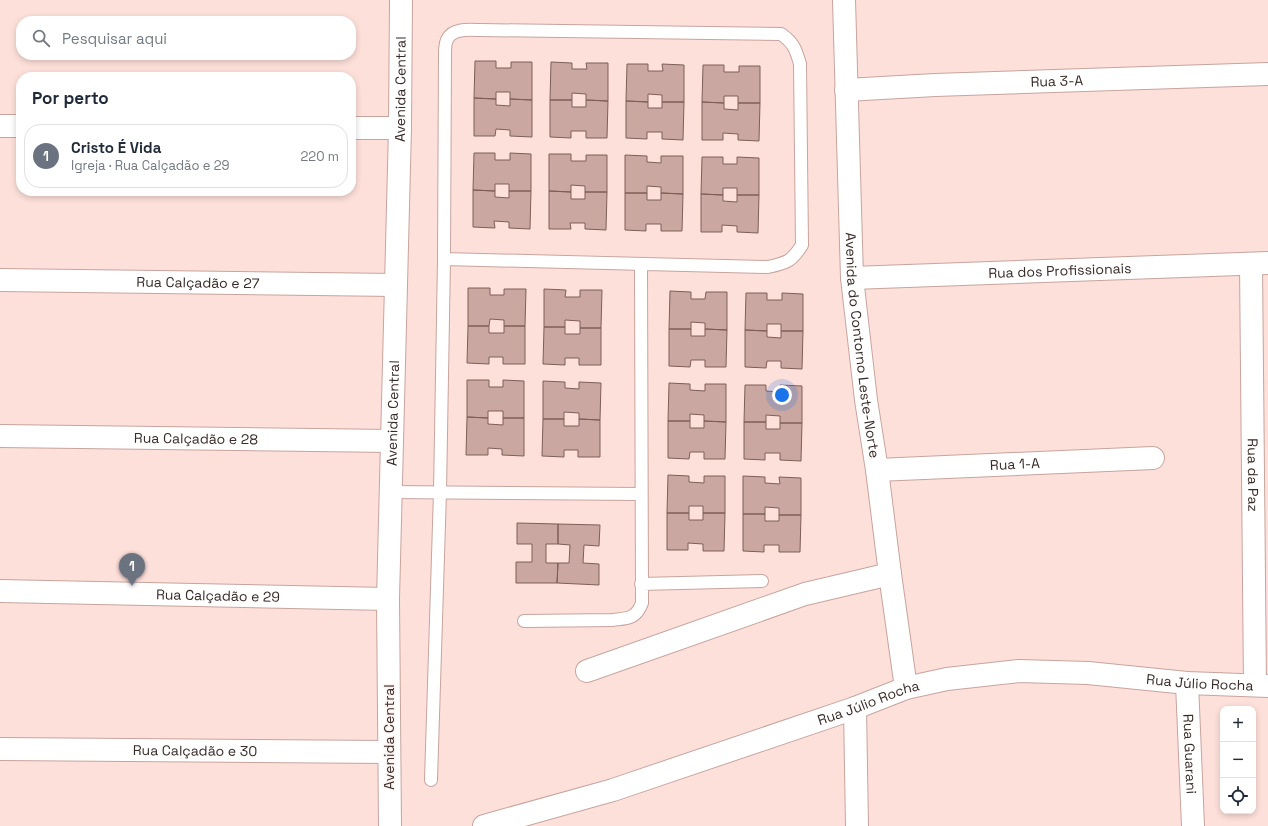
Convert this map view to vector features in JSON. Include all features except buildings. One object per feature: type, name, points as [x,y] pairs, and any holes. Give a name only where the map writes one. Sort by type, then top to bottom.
[{"type":"street","name":"Avenida Central","points":[[390,826],[388,599],[400,128],[401,0]]},
{"type":"street","name":"Avenida do Contorno Leste-Norte","points":[[844,0],[852,278],[866,400],[878,470],[890,574],[906,688]]},
{"type":"street","name":"Rua 3-A","points":[[846,90],[951,84],[1268,74]]},
{"type":"street","points":[[0,126],[16,126]]},
{"type":"street","points":[[356,128],[400,128]]},
{"type":"street","name":"Rua dos Profissionais","points":[[852,278],[1259,264]]},
{"type":"street","name":"Rua da Paz","points":[[1259,264],[1261,685]]},
{"type":"street","name":"Rua Calçadão e 27","points":[[0,280],[395,285]]},
{"type":"street","name":"Rua Calçadão e 28","points":[[0,436],[392,441]]},
{"type":"street","name":"Rua 1-A","points":[[878,470],[1153,458]]},
{"type":"street","points":[[587,671],[805,594],[890,574]]},
{"type":"street","name":"Rua Calçadão e 29","points":[[0,591],[388,599]]},
{"type":"street","name":"Rua Júlio Rocha","points":[[484,826],[612,790],[855,708],[906,688],[947,679],[1020,670],[1088,673],[1187,683],[1261,685]]},
{"type":"street","name":"Rua Guarani","points":[[1187,683],[1193,826]]},
{"type":"street","points":[[855,708],[856,826]]},
{"type":"street","name":"Rua Calçadão e 30","points":[[0,749],[389,752]]},
{"type":"lane","points":[[431,780],[440,492],[444,259],[445,54],[447,39],[454,32],[462,30],[480,30],[781,34],[791,41],[800,64],[802,245],[794,258],[768,267],[444,259]]},
{"type":"lane","points":[[524,621],[627,619],[634,616],[642,603],[641,264]]},
{"type":"lane","points":[[390,492],[641,494]]},
{"type":"lane","points":[[641,584],[762,581]]},
{"type":"place","name":"Cristo É Vida","points":[[132,586]]}]
